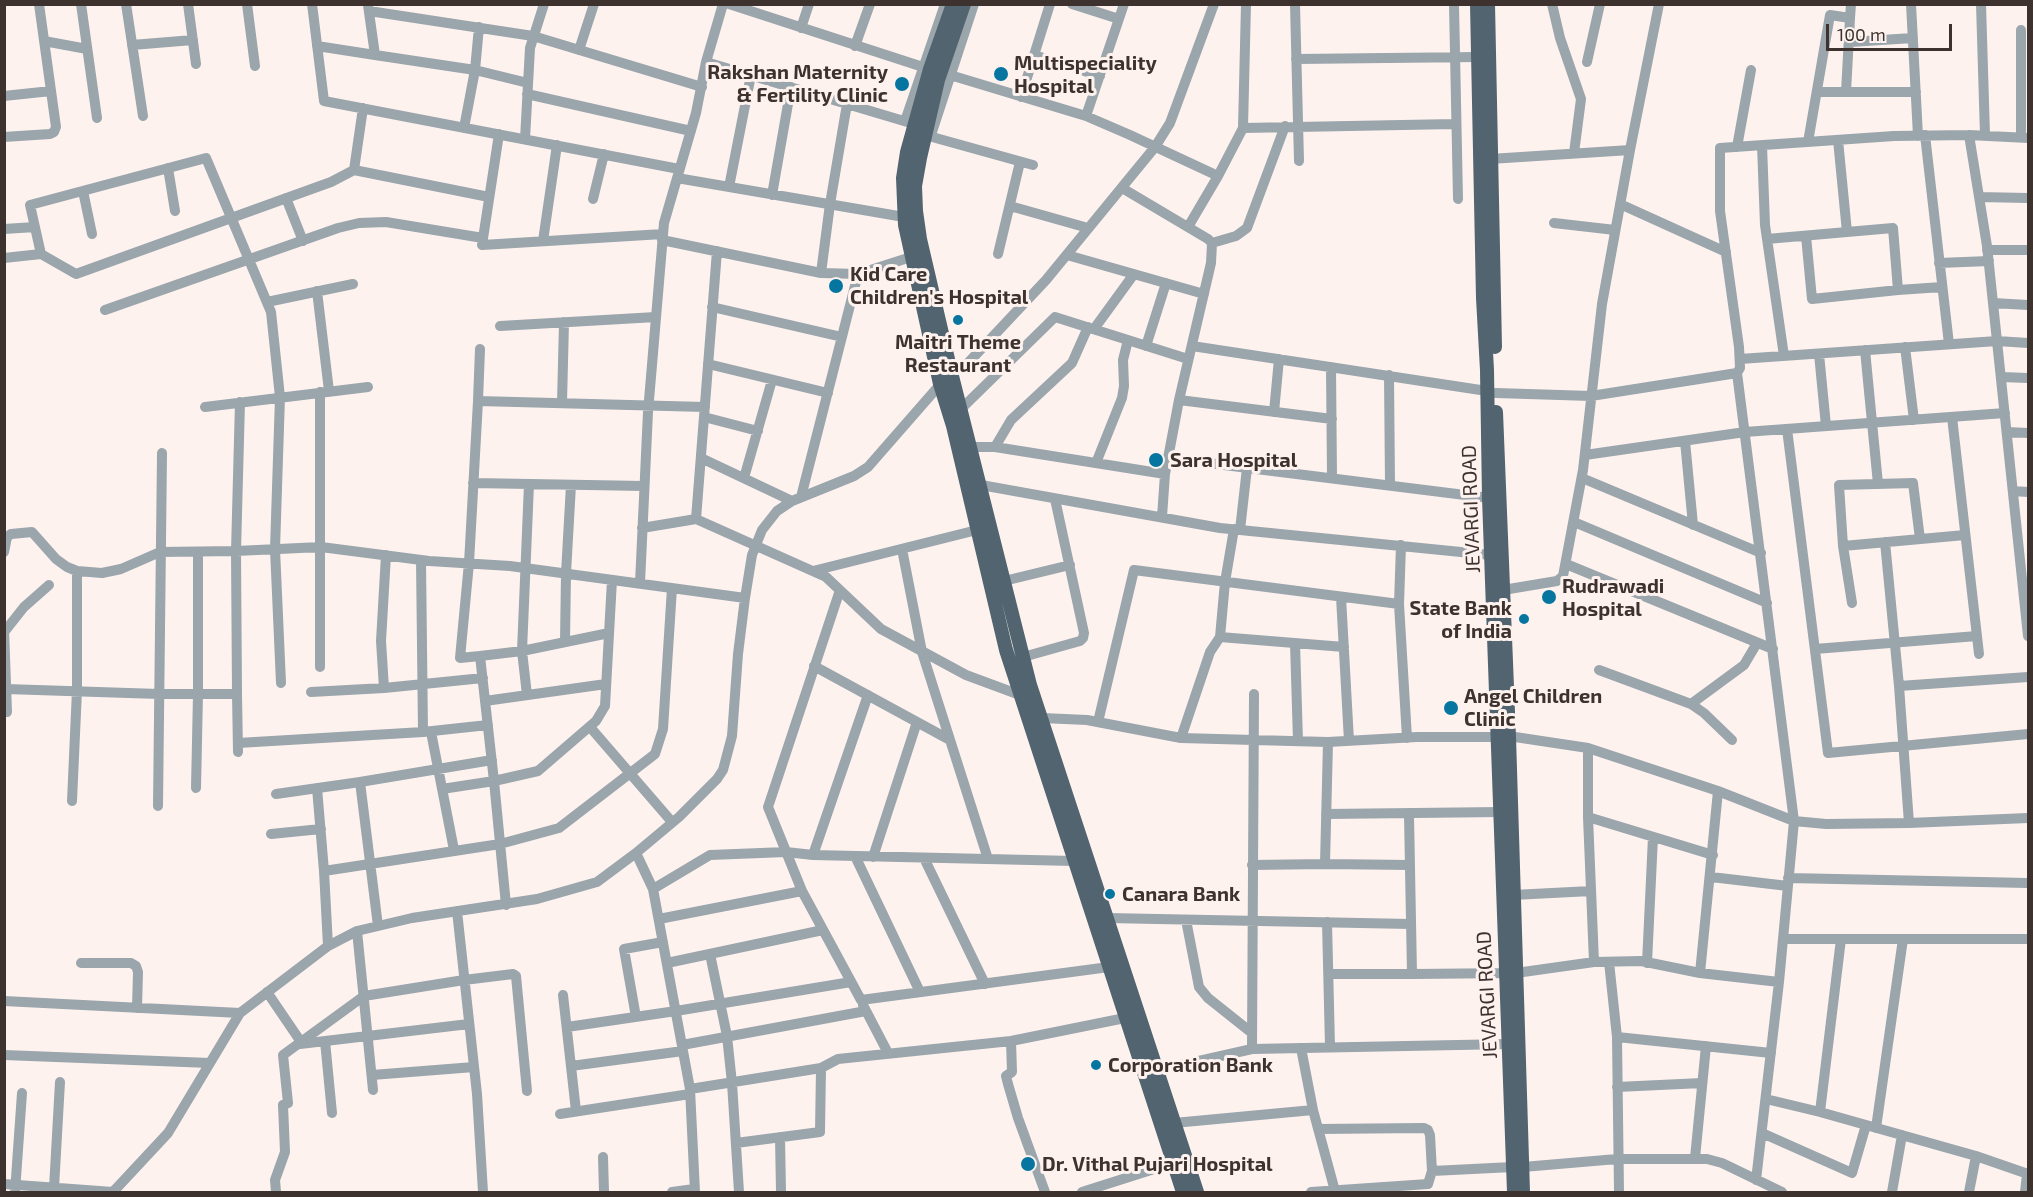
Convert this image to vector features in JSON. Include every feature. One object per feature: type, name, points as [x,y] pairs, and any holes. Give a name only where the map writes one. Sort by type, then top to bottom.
[{"type":"main road","points":[[953,4],[910,122],[903,178],[904,217],[940,384],[953,426],[1006,650],[1020,695],[1036,720],[1107,918],[1173,1163],[1183,1192]]},
{"type":"main road","points":[[964,4],[938,81],[928,136],[915,186],[920,239],[1023,657],[1036,720],[1074,861],[1125,1018],[1174,1123],[1197,1192]]},
{"type":"main road","name":"JEVARGI ROAD","points":[[1477,4],[1483,298],[1491,392],[1489,498],[1491,555],[1498,591],[1504,737],[1501,812],[1510,973],[1509,1044],[1518,1167],[1514,1192]]},
{"type":"main road","points":[[1488,4],[1491,392],[1498,591]]},
{"type":"main road","points":[[1504,737],[1513,895],[1510,973],[1518,1167],[1524,1192]]},
{"type":"street","points":[[4,137],[50,134],[56,127],[39,4]]},
{"type":"street","points":[[81,4],[97,118]]},
{"type":"street","points":[[126,4],[143,116]]},
{"type":"street","points":[[188,4],[196,64]]},
{"type":"street","points":[[247,4],[255,66]]},
{"type":"street","points":[[312,4],[324,100],[604,154],[729,187],[904,217]]},
{"type":"street","points":[[525,139],[533,36],[543,4]]},
{"type":"street","points":[[579,50],[594,4]]},
{"type":"street","points":[[640,583],[648,405],[664,223],[691,131],[706,62],[723,4]]},
{"type":"street","points":[[729,4],[923,67]]},
{"type":"street","points":[[801,28],[809,4]]},
{"type":"street","points":[[855,46],[870,4]]},
{"type":"street","points":[[706,62],[910,122],[923,67],[945,4]]},
{"type":"street","points":[[974,4],[928,136],[1033,165]]},
{"type":"street","points":[[1021,97],[1050,4]]},
{"type":"street","points":[[1072,4],[1119,19]]},
{"type":"street","points":[[1086,116],[1124,4]]},
{"type":"street","points":[[22,1094],[11,1187],[113,1192],[168,1133],[243,1012],[328,946],[357,931],[378,926],[412,918],[506,905],[567,892],[597,882],[636,854],[672,822],[717,779],[723,770],[729,752],[745,598],[756,546],[762,530],[777,510],[797,499],[854,476],[868,467],[951,372],[968,363],[1046,280],[1155,147],[1170,123],[1214,4]]},
{"type":"street","points":[[1188,227],[1243,128],[1246,4]]},
{"type":"street","points":[[1294,4],[1299,160]]},
{"type":"street","points":[[1454,4],[1458,199]]},
{"type":"street","points":[[1552,4],[1560,38],[1581,99],[1574,153]]},
{"type":"street","points":[[1587,62],[1600,4]]},
{"type":"street","points":[[1498,591],[1557,581],[1563,576],[1582,478],[1602,304],[1659,4]]},
{"type":"street","points":[[1846,92],[1851,4]]},
{"type":"street","points":[[1911,4],[1916,92],[1949,344]]},
{"type":"street","points":[[1981,4],[1985,135]]},
{"type":"street","points":[[375,55],[369,8],[533,36],[702,87]]},
{"type":"street","points":[[1808,142],[1830,15],[1850,18]]},
{"type":"street","points":[[464,128],[475,70],[479,27]]},
{"type":"street","points":[[1756,1180],[1779,982],[1794,821],[1737,373],[1740,368],[1740,359],[1720,211],[1720,148],[1921,136],[2025,137],[2021,30]]},
{"type":"street","points":[[1850,42],[1913,38]]},
{"type":"street","points":[[132,45],[193,40]]},
{"type":"street","points":[[45,41],[87,49]]},
{"type":"street","points":[[317,46],[475,70],[528,89],[691,131]]},
{"type":"street","points":[[1034,55],[1100,76]]},
{"type":"street","points":[[1296,59],[1478,57]]},
{"type":"street","points":[[1737,147],[1751,70]]},
{"type":"street","points":[[729,187],[751,75]]},
{"type":"street","points":[[950,75],[1086,116],[1218,176]]},
{"type":"street","points":[[772,195],[791,87]]},
{"type":"street","points":[[4,96],[51,91]]},
{"type":"street","points":[[1817,92],[1916,92]]},
{"type":"street","points":[[821,273],[847,104]]},
{"type":"street","points":[[354,170],[363,108]]},
{"type":"street","points":[[1243,128],[1455,123]]},
{"type":"street","points":[[1212,243],[1236,236],[1247,228],[1285,126]]},
{"type":"street","points":[[499,134],[482,245],[662,237],[821,273],[858,274],[912,257]]},
{"type":"street","points":[[1969,135],[1988,256],[2028,636]]},
{"type":"street","points":[[1838,140],[1847,232]]},
{"type":"street","points":[[1762,145],[1767,239],[1784,356]]},
{"type":"street","points":[[543,241],[557,146]]},
{"type":"street","points":[[1490,159],[1630,150]]},
{"type":"street","points":[[593,199],[604,154]]},
{"type":"street","points":[[41,254],[30,205],[206,158],[233,217],[271,312],[280,397],[275,549],[281,683]]},
{"type":"street","points":[[998,254],[1020,162]]},
{"type":"street","points":[[168,168],[175,211]]},
{"type":"street","points":[[4,258],[41,254],[76,274],[331,182],[354,170],[489,197]]},
{"type":"street","points":[[1122,188],[1212,243],[1211,263],[1179,400],[1165,474],[1162,518]]},
{"type":"street","points":[[83,191],[92,234]]},
{"type":"street","points":[[1979,197],[2028,198]]},
{"type":"street","points":[[286,198],[303,241]]},
{"type":"street","points":[[1620,204],[1726,252]]},
{"type":"street","points":[[1010,206],[1088,228]]},
{"type":"street","points":[[105,310],[350,225],[377,221],[483,238]]},
{"type":"street","points":[[1554,224],[1615,230]]},
{"type":"street","points":[[4,229],[35,227]]},
{"type":"street","points":[[1767,239],[1893,228],[1898,290]]},
{"type":"street","points":[[1806,236],[1812,299],[1942,287]]},
{"type":"street","points":[[1940,262],[2028,250]]},
{"type":"street","points":[[696,519],[717,251]]},
{"type":"street","points":[[1067,255],[1204,294]]},
{"type":"street","points":[[797,499],[828,393],[858,274]]},
{"type":"street","points":[[995,447],[1007,425],[1072,363],[1091,328],[1134,274]]},
{"type":"street","points":[[1146,346],[1166,283]]},
{"type":"street","points":[[267,302],[353,284]]},
{"type":"street","points":[[317,291],[325,391],[320,667]]},
{"type":"street","points":[[1993,303],[2028,305]]},
{"type":"street","points":[[712,307],[842,337]]},
{"type":"street","points":[[500,326],[656,317]]},
{"type":"street","points":[[961,409],[1055,317],[1188,359]]},
{"type":"street","points":[[562,403],[564,321]]},
{"type":"street","points":[[1096,463],[1122,398],[1125,386],[1123,360],[1128,340]]},
{"type":"street","points":[[1740,359],[1997,341],[2028,343]]},
{"type":"street","points":[[1192,346],[1491,392],[1592,396],[1737,373]]},
{"type":"street","points":[[1905,348],[1914,420]]},
{"type":"street","points":[[460,680],[469,563],[480,349]]},
{"type":"street","points":[[1865,350],[1878,484]]},
{"type":"street","points":[[1819,354],[1826,426]]},
{"type":"street","points":[[1274,412],[1279,359]]},
{"type":"street","points":[[708,364],[828,393]]},
{"type":"street","points":[[1331,367],[1332,478]]},
{"type":"street","points":[[1389,375],[1390,485]]},
{"type":"street","points":[[2001,377],[2028,378]]},
{"type":"street","points":[[744,478],[772,380]]},
{"type":"street","points":[[205,407],[368,387]]},
{"type":"street","points":[[1179,400],[1332,419]]},
{"type":"street","points":[[478,401],[648,405],[705,412],[758,431]]},
{"type":"street","points":[[240,402],[236,551],[238,747],[488,725]]},
{"type":"street","points":[[1585,454],[1745,432],[2005,413]]},
{"type":"street","points":[[1952,417],[1979,654]]},
{"type":"street","points":[[1786,429],[1828,753],[2028,734]]},
{"type":"street","points":[[2007,432],[2028,433]]},
{"type":"street","points":[[1685,441],[1694,525]]},
{"type":"street","points":[[971,447],[995,447],[1165,474]]},
{"type":"street","points":[[158,806],[162,453]]},
{"type":"street","points":[[701,458],[797,499]]},
{"type":"street","points":[[1168,458],[1489,498]]},
{"type":"street","points":[[1181,738],[1210,652],[1220,637],[1225,582],[1247,468]]},
{"type":"street","points":[[1582,478],[1761,553]]},
{"type":"street","points":[[473,483],[644,486]]},
{"type":"street","points":[[1851,603],[1839,485],[1913,483],[1920,539]]},
{"type":"street","points":[[527,695],[522,651],[529,484]]},
{"type":"street","points":[[565,642],[566,573],[572,484]]},
{"type":"street","points":[[981,485],[1162,518],[1237,529],[1491,555]]},
{"type":"street","points":[[2013,491],[2028,492]]},
{"type":"street","points":[[1023,657],[1080,641],[1083,638],[1084,633],[1055,499]]},
{"type":"street","points":[[642,528],[696,519],[826,577],[881,629],[966,675],[1020,695]]},
{"type":"street","points":[[1574,522],[1767,603]]},
{"type":"street","points":[[813,571],[977,530]]},
{"type":"street","points":[[4,552],[6,537],[11,534],[32,532],[60,563],[77,571],[92,573],[113,572],[160,552],[321,547],[422,560],[525,568],[745,598]]},
{"type":"street","points":[[1844,546],[1965,535]]},
{"type":"street","points":[[1885,542],[1896,644],[1909,824]]},
{"type":"street","points":[[1401,545],[1399,604],[1407,738]]},
{"type":"street","points":[[902,549],[922,652],[988,859]]},
{"type":"street","points":[[196,788],[198,552]]},
{"type":"street","points":[[384,688],[381,641],[386,555]]},
{"type":"street","points":[[422,560],[422,684],[427,732],[438,769],[454,850]]},
{"type":"street","points":[[1566,564],[1773,650]]},
{"type":"street","points":[[1004,581],[1070,565]]},
{"type":"street","points":[[1098,722],[1134,570],[1399,604]]},
{"type":"street","points":[[72,801],[77,690],[77,571]]},
{"type":"street","points":[[442,789],[538,771],[596,721],[605,706],[612,580]]},
{"type":"street","points":[[4,712],[7,712],[4,630],[24,606],[49,585]]},
{"type":"street","points":[[324,871],[500,844],[559,828],[655,754],[663,729],[672,588]]},
{"type":"street","points":[[840,590],[768,807],[802,891],[888,1053]]},
{"type":"street","points":[[1341,597],[1349,741]]},
{"type":"street","points":[[460,658],[522,651],[609,633]]},
{"type":"street","points":[[1815,649],[1977,636]]},
{"type":"street","points":[[1220,637],[1344,647]]},
{"type":"street","points":[[1295,643],[1298,741]]},
{"type":"street","points":[[1691,704],[1738,670],[1757,643]]},
{"type":"street","points":[[480,656],[506,905]]},
{"type":"street","points":[[814,666],[950,740]]},
{"type":"street","points":[[1599,670],[1691,704],[1704,713],[1732,740]]},
{"type":"street","points":[[1899,686],[2028,677]]},
{"type":"street","points":[[311,692],[384,688],[483,678]]},
{"type":"street","points":[[485,701],[606,684]]},
{"type":"street","points":[[6,689],[237,694]]},
{"type":"street","points":[[1252,1049],[1254,694]]},
{"type":"street","points":[[813,855],[868,695]]},
{"type":"street","points":[[1036,720],[1098,722],[1181,738],[1328,742],[1504,737],[1588,748],[1718,791],[1794,821],[1826,824],[1909,824],[2028,818]]},
{"type":"street","points":[[873,856],[917,722]]},
{"type":"street","points":[[590,727],[672,822]]},
{"type":"street","points":[[1325,864],[1328,742]]},
{"type":"street","points":[[1588,748],[1588,817],[1594,962]]},
{"type":"street","points":[[276,794],[492,760]]},
{"type":"street","points":[[360,782],[378,926]]},
{"type":"street","points":[[317,788],[328,946]]},
{"type":"street","points":[[1700,973],[1718,791]]},
{"type":"street","points":[[1326,814],[1409,815],[1501,812]]},
{"type":"street","points":[[1409,815],[1412,974]]},
{"type":"street","points":[[1588,817],[1713,855]]},
{"type":"street","points":[[270,834],[321,829]]},
{"type":"street","points":[[1647,963],[1653,837]]},
{"type":"street","points":[[653,889],[710,855],[786,852],[813,855],[1074,861]]},
{"type":"street","points":[[636,854],[653,889],[690,1092],[694,1191],[672,1192]]},
{"type":"street","points":[[855,856],[920,992]]},
{"type":"street","points":[[924,858],[985,984]]},
{"type":"street","points":[[1252,865],[1410,865]]},
{"type":"street","points":[[1711,877],[1788,882],[2028,883]]},
{"type":"street","points":[[659,919],[802,891]]},
{"type":"street","points":[[1513,895],[1591,891]]},
{"type":"street","points":[[457,911],[474,1067],[483,1192]]},
{"type":"street","points":[[1107,918],[1411,924]]},
{"type":"street","points":[[1186,920],[1199,987],[1208,998],[1252,1033]]},
{"type":"street","points":[[1327,922],[1330,1047]]},
{"type":"street","points":[[667,963],[823,930]]},
{"type":"street","points":[[357,931],[374,1090]]},
{"type":"street","points":[[1783,939],[2028,939]]},
{"type":"street","points":[[1820,1112],[1841,939]]},
{"type":"street","points":[[1762,1133],[1852,1173],[1871,1127],[1904,939]]},
{"type":"street","points":[[636,1017],[624,949],[663,942]]},
{"type":"street","points":[[710,954],[727,1036],[739,1192]]},
{"type":"street","points":[[1609,962],[1617,1037],[1618,1192]]},
{"type":"street","points":[[1329,974],[1510,973],[1609,962],[1647,963],[1700,973],[1779,982]]},
{"type":"street","points":[[81,963],[131,963],[136,966],[138,972],[137,1008]]},
{"type":"street","points":[[861,1000],[1109,967]]},
{"type":"street","points":[[276,1192],[275,1180],[285,1152],[283,1105],[288,1103],[282,1059],[286,1053],[364,996],[513,974],[516,976],[527,1091]]},
{"type":"street","points":[[567,1027],[851,982]]},
{"type":"street","points":[[264,994],[300,1043]]},
{"type":"street","points":[[563,994],[576,1111]]},
{"type":"street","points":[[4,1001],[243,1012]]},
{"type":"street","points":[[571,1066],[682,1048],[727,1036],[866,1011]]},
{"type":"street","points":[[560,1114],[821,1068],[838,1059],[1011,1041],[1125,1018]]},
{"type":"street","points":[[300,1043],[469,1024]]},
{"type":"street","points":[[1617,1037],[1771,1053]]},
{"type":"street","points":[[325,1041],[332,1113]]},
{"type":"street","points":[[1011,1041],[1012,1072],[1006,1076],[1045,1192]]},
{"type":"street","points":[[1150,1072],[1252,1049],[1509,1044]]},
{"type":"street","points":[[1695,1158],[1706,1046]]},
{"type":"street","points":[[1301,1048],[1313,1110],[1335,1191]]},
{"type":"street","points":[[4,1055],[210,1063]]},
{"type":"street","points":[[372,1075],[474,1067]]},
{"type":"street","points":[[736,1143],[820,1132],[821,1068]]},
{"type":"street","points":[[54,1188],[60,1082]]},
{"type":"street","points":[[1617,1087],[1702,1083]]},
{"type":"street","points":[[1766,1099],[1976,1156],[2028,1174],[2025,1192]]},
{"type":"street","points":[[1174,1123],[1313,1110]]},
{"type":"street","points":[[1311,1192],[1428,1188],[1432,1171],[1430,1135],[1424,1128],[1318,1129]]},
{"type":"street","points":[[1892,1192],[1902,1136]]},
{"type":"street","points":[[780,1137],[781,1192]]},
{"type":"street","points":[[1969,1192],[1976,1156]]},
{"type":"street","points":[[603,1157],[604,1192]]},
{"type":"street","points":[[1432,1171],[1617,1159],[1695,1158],[1722,1163],[1782,1192]]},
{"type":"street","points":[[1082,1192],[1173,1163]]},
{"type":"place","name":"Multispeciality Hospital","points":[[1001,74]]},
{"type":"place","name":"Rakshan Maternity & Fertility Clinic","points":[[902,84]]},
{"type":"place","name":"Kid Care Children's Hospital","points":[[836,286]]},
{"type":"place","name":"Maitri Theme Restaurant","points":[[958,320]]},
{"type":"place","name":"Sara Hospital","points":[[1156,460]]},
{"type":"place","name":"Rudrawadi Hospital","points":[[1549,597]]},
{"type":"place","name":"State Bank of India","points":[[1524,619]]},
{"type":"place","name":"Angel Children Clinic","points":[[1451,708]]},
{"type":"place","name":"Canara Bank","points":[[1110,894]]},
{"type":"place","name":"Corporation Bank","points":[[1096,1065]]},
{"type":"place","name":"Dr. Vithal Pujari Hospital","points":[[1028,1164]]}]
